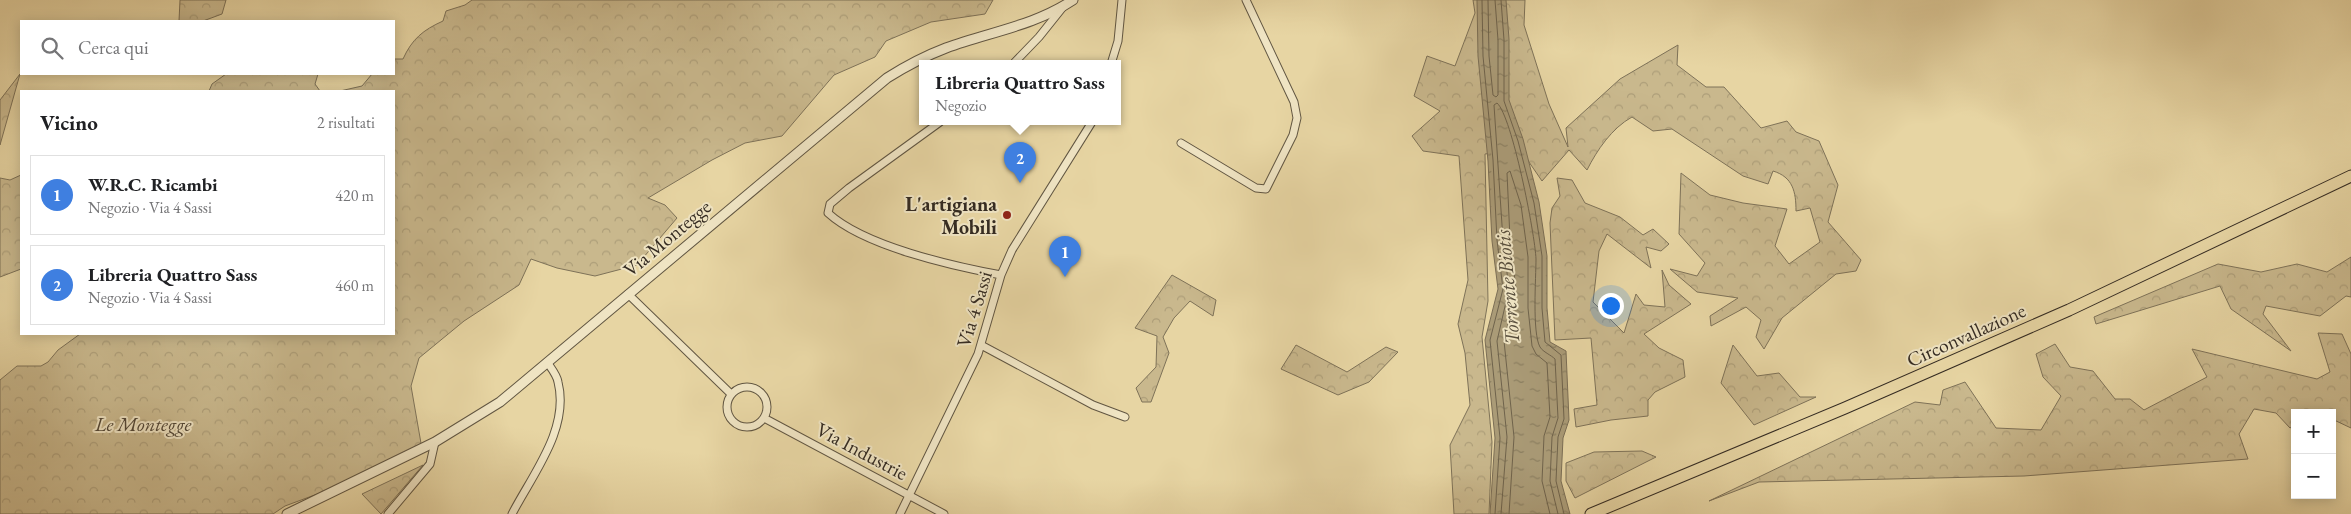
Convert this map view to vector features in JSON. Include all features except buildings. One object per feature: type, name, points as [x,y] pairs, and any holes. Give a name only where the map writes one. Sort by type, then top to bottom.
[{"type":"highway","name":"Circonvallazione","points":[[1591,514],[1845,408],[2069,310],[2351,176]]},
{"type":"street","name":"Via Montegge","points":[[287,514],[435,442],[500,402],[887,78],[912,63],[946,48],[1039,19],[1072,0]]},
{"type":"street","points":[[1111,60],[1118,41],[1122,0]]},
{"type":"street","points":[[1181,143],[1256,188],[1266,189],[1293,135],[1297,118],[1294,102],[1246,0]]},
{"type":"street","points":[[1018,60],[1039,38],[1063,6]]},
{"type":"street","points":[[936,125],[843,193],[830,204],[828,213],[839,223],[864,235],[950,265],[1000,275]]},
{"type":"street","name":"Via 4 Sassi","points":[[900,514],[981,345],[1000,275],[1012,250],[1090,125]]},
{"type":"street","points":[[628,294],[731,394]]},
{"type":"street","points":[[981,345],[1093,405],[1125,417]]},
{"type":"street","points":[[512,514],[550,445],[559,421],[561,397],[558,380],[548,362]]},
{"type":"street","points":[[741,387],[754,387],[764,395],[768,407],[764,418],[750,427],[734,424],[726,409],[731,394],[741,387]]},
{"type":"street","name":"Via Industrie","points":[[764,418],[944,514]]},
{"type":"street","points":[[388,514],[430,464],[435,442]]},
{"type":"green space","points":[[180,0],[226,0],[222,14],[206,20],[179,20]]},
{"type":"green space","name":"Le Montegge","points":[[472,0],[993,0],[985,14],[931,22],[886,41],[875,57],[834,75],[782,136],[745,143],[648,198],[665,205],[677,218],[637,265],[595,276],[557,268],[531,259],[519,285],[464,321],[419,358],[411,386],[422,449],[366,476],[285,506],[273,514],[0,514],[0,380],[17,366],[41,366],[48,362],[58,350],[79,335],[395,335],[395,90],[344,90],[362,86],[371,75],[395,75],[395,59],[403,59],[410,46],[419,36],[443,21],[446,11],[465,5]]},
{"type":"green space","points":[[1473,0],[1525,0],[1524,25],[1549,104],[1568,147],[1566,128],[1620,79],[1678,45],[1677,65],[1706,87],[1724,87],[1761,128],[1787,121],[1796,132],[1819,141],[1838,185],[1828,222],[1861,260],[1856,271],[1836,274],[1782,318],[1764,349],[1756,337],[1761,320],[1746,307],[1711,326],[1710,316],[1738,298],[1697,292],[1670,269],[1697,276],[1705,263],[1679,234],[1681,173],[1710,195],[1743,203],[1787,209],[1775,246],[1789,264],[1820,242],[1810,208],[1796,211],[1794,192],[1785,177],[1773,171],[1768,184],[1743,176],[1672,129],[1653,131],[1632,117],[1618,127],[1606,140],[1587,170],[1569,150],[1542,181],[1520,149],[1485,154],[1488,301],[1482,337],[1492,442],[1489,514],[1454,514],[1450,445],[1470,405],[1465,353],[1458,324],[1468,280],[1459,156],[1423,151],[1412,136],[1440,111],[1414,96],[1427,56],[1455,66],[1475,13]]},
{"type":"green space","points":[[20,74],[0,145],[0,100]]},
{"type":"green space","points":[[225,75],[318,75],[315,84],[319,90],[209,90],[212,84]]},
{"type":"green space","points":[[20,175],[20,269],[0,277],[0,178],[10,180]]},
{"type":"green space","points":[[1557,178],[1572,180],[1585,203],[1620,217],[1643,235],[1653,229],[1669,244],[1661,251],[1646,247],[1651,268],[1607,234],[1599,251],[1593,302],[1624,333],[1636,294],[1644,305],[1665,307],[1662,270],[1669,285],[1691,304],[1644,334],[1659,348],[1683,360],[1685,377],[1655,392],[1648,400],[1648,416],[1611,420],[1576,427],[1574,409],[1597,405],[1591,338],[1555,340],[1550,223],[1552,208],[1560,196]]},
{"type":"green space","points":[[2351,257],[2351,297],[2346,296],[2320,316],[2266,306],[2263,314],[2291,351],[2231,309],[2220,286],[2096,324],[2094,317],[2218,264],[2261,272],[2297,264],[2327,272]]},
{"type":"green space","points":[[1172,275],[1216,300],[1213,316],[1190,301],[1174,318],[1163,337],[1169,353],[1151,402],[1142,402],[1136,388],[1156,367],[1157,336],[1135,328]]},
{"type":"green space","points":[[2318,333],[2342,334],[2351,354],[2351,428],[2336,421],[2336,409],[2291,409],[2290,428],[2276,413],[2254,409],[2239,434],[2248,459],[2024,476],[1759,482],[1709,501],[1915,402],[1940,405],[1943,390],[1965,382],[1996,428],[2041,430],[2061,396],[2043,377],[2036,354],[2055,344],[2070,367],[2093,371],[2115,399],[2130,399],[2144,410],[2207,377],[2192,349],[2317,379],[2330,372]]},
{"type":"green space","points":[[1296,345],[1347,372],[1386,347],[1398,352],[1369,382],[1338,395],[1281,369]]},
{"type":"green space","points":[[1733,345],[1757,376],[1779,373],[1800,397],[1816,397],[1754,425],[1721,383]]},
{"type":"green space","points":[[1642,451],[1656,457],[1575,498],[1566,481],[1566,463],[1594,452]]},
{"type":"green space","points":[[423,465],[381,514],[362,494]]},
{"type":"water","name":"Torrente Biotis","points":[[1477,0],[1506,0],[1509,39],[1509,100],[1523,139],[1539,202],[1547,256],[1547,308],[1550,342],[1566,351],[1569,420],[1563,438],[1561,481],[1570,514],[1490,514],[1495,438],[1485,340],[1498,289],[1492,241],[1488,161],[1478,56]]},
{"type":"place","name":"Libreria Quattro Sass","points":[[1020,183]]},
{"type":"place","name":"L'artigiana Mobili","points":[[1007,215]]},
{"type":"place","name":"W.R.C. Ricambi","points":[[1065,277]]}]
